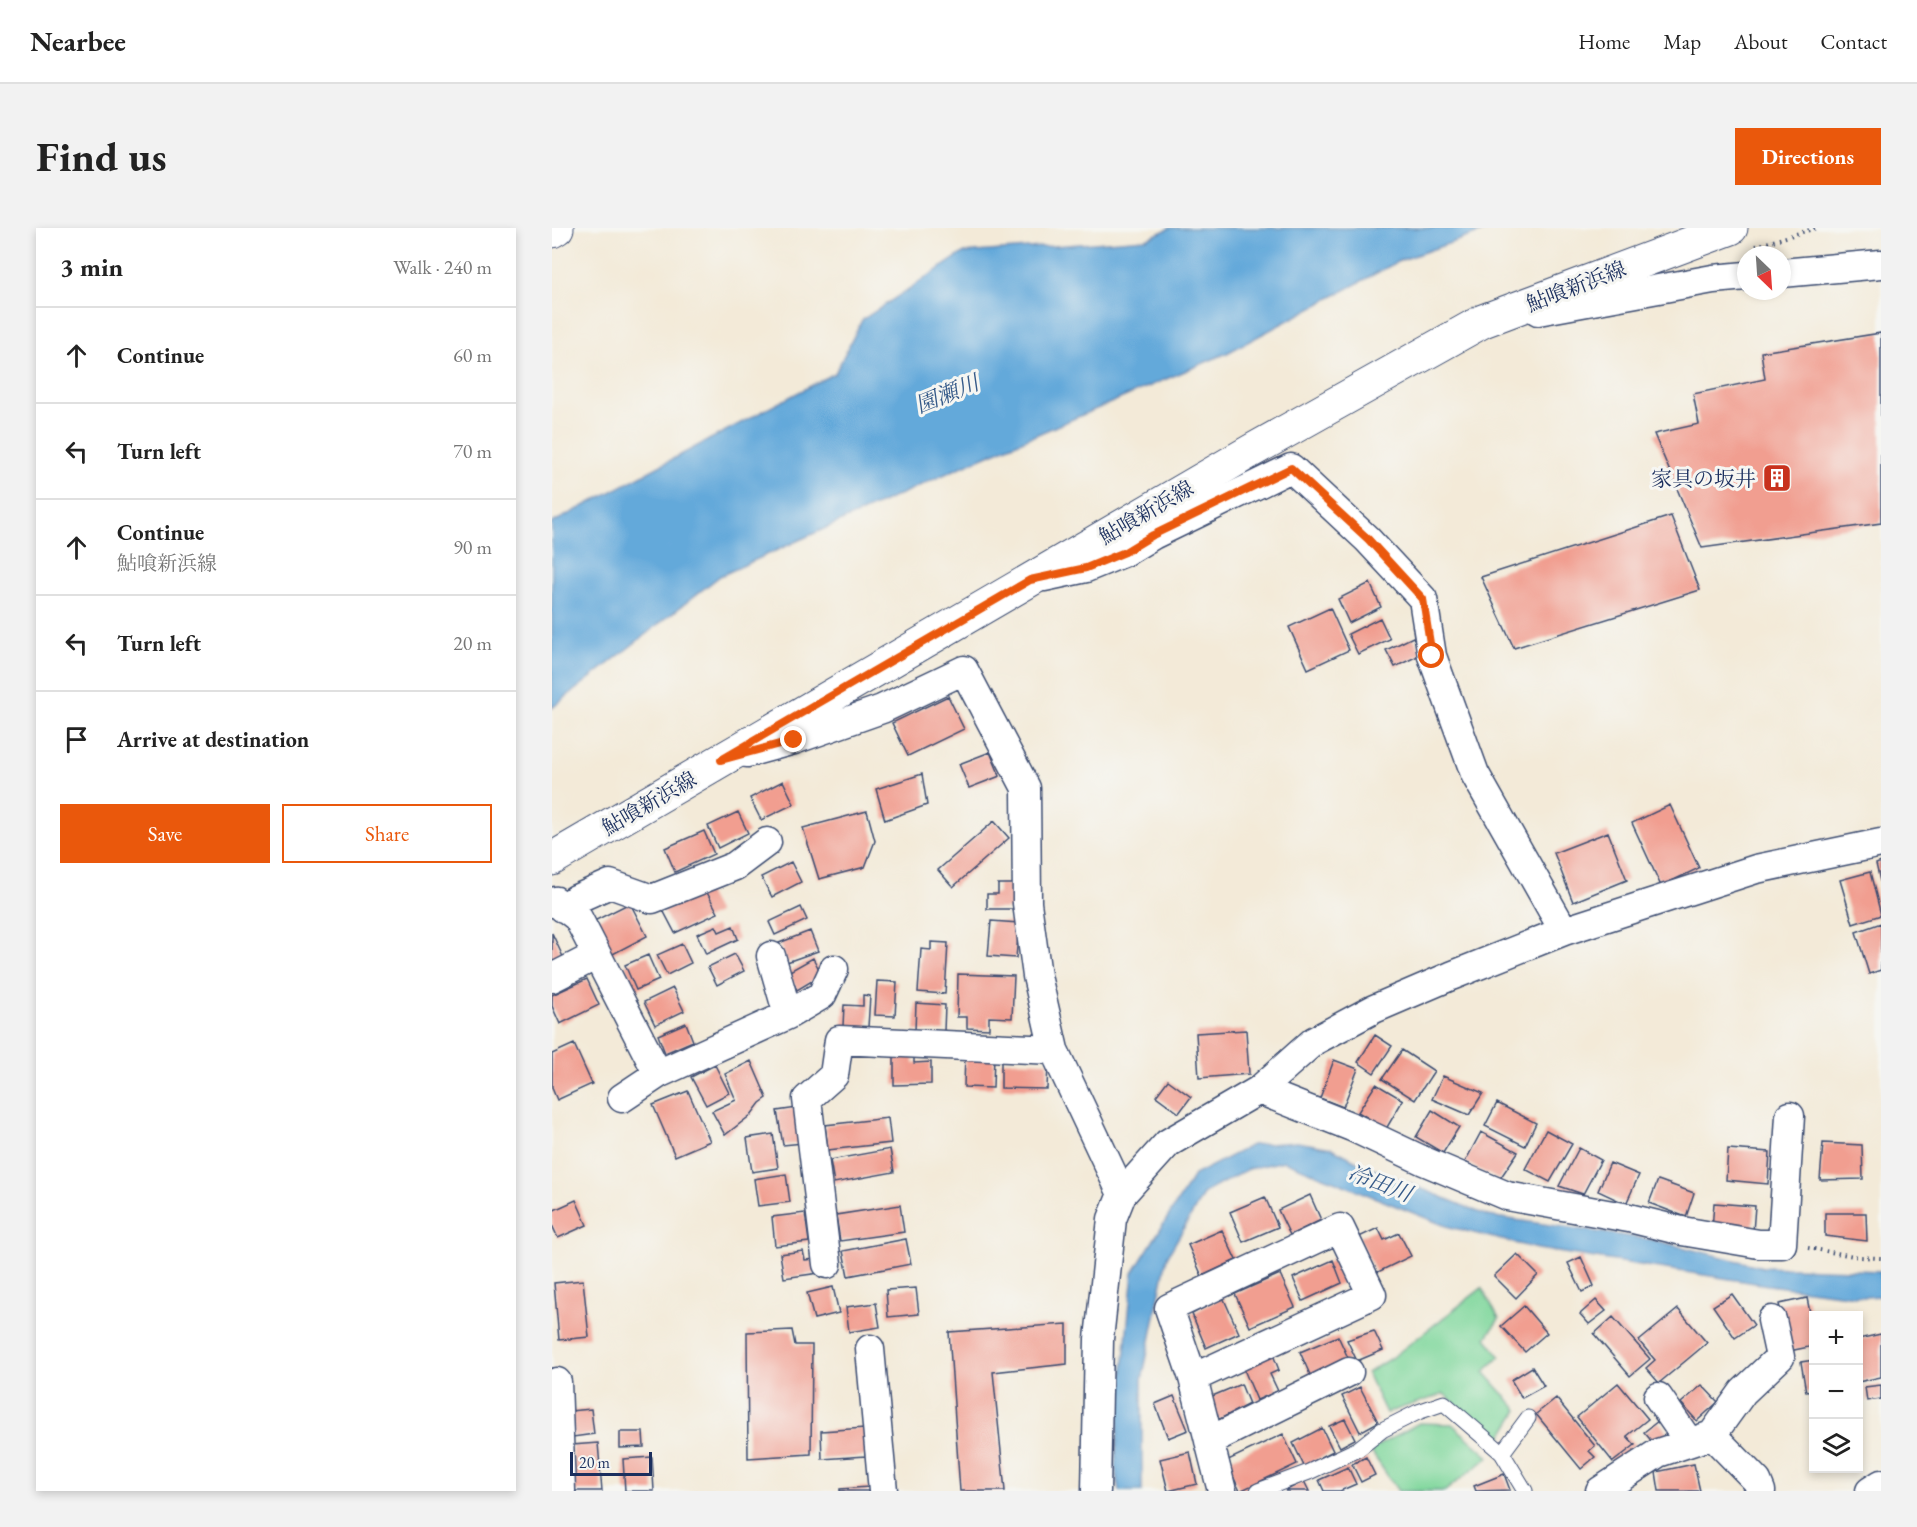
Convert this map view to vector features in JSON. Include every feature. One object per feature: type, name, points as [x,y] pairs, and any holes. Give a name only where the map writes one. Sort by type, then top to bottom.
[{"type":"main road","points":[[552,231],[557,228]]},
{"type":"main road","name":"鮎喰新浜線","points":[[552,859],[1251,451],[1483,321],[1731,228]]},
{"type":"street","points":[[1791,272],[1881,264]]},
{"type":"street","points":[[1483,321],[1713,279],[1737,277]]},
{"type":"street","points":[[1030,580],[1086,568],[1125,552],[1153,535],[1291,468],[1368,539],[1423,599],[1432,656],[1475,774],[1564,931]]},
{"type":"street","points":[[721,760],[794,740],[882,709],[963,670],[1026,788],[1027,903],[1037,976],[1054,1050],[1122,1194]]},
{"type":"street","points":[[558,905],[610,884],[652,899],[735,866],[767,842]]},
{"type":"street","points":[[1096,1491],[1099,1339],[1112,1219],[1122,1194],[1168,1143],[1259,1090],[1314,1041],[1374,1009],[1451,976],[1564,931],[1756,869],[1881,843]]},
{"type":"street","points":[[558,905],[578,918],[658,1074]]},
{"type":"street","points":[[552,978],[597,955]]},
{"type":"street","points":[[771,956],[788,1015]]},
{"type":"street","points":[[622,1098],[658,1074],[788,1015],[822,995],[834,969]]},
{"type":"street","points":[[827,1264],[807,1098],[834,1075],[839,1040],[1054,1050]]},
{"type":"street","points":[[1259,1090],[1352,1127],[1507,1196],[1759,1244],[1782,1244],[1790,1116]]},
{"type":"street","points":[[1193,1378],[1372,1295],[1340,1228],[1169,1308],[1193,1378],[1222,1491]]},
{"type":"street","points":[[1600,1491],[1659,1453],[1701,1438],[1743,1392],[1780,1358],[1772,1320]]},
{"type":"street","points":[[870,1349],[883,1491]]},
{"type":"street","points":[[1209,1441],[1349,1372]]},
{"type":"street","points":[[558,1382],[561,1491]]},
{"type":"street","points":[[1658,1397],[1701,1438],[1757,1481],[1761,1491]]},
{"type":"street","points":[[1870,1491],[1881,1484]]},
{"type":"lane","points":[[1258,1491],[1309,1472],[1348,1454],[1382,1430],[1418,1412],[1444,1403],[1502,1453],[1525,1491]]},
{"type":"lane","points":[[1502,1453],[1528,1418]]},
{"type":"path","points":[[1782,1244],[1859,1257],[1881,1258]]},
{"type":"green space","points":[[1482,1288],[1499,1319],[1486,1338],[1500,1356],[1484,1372],[1518,1410],[1499,1441],[1444,1394],[1386,1413],[1367,1373],[1394,1356]]},
{"type":"green space","points":[[1419,1423],[1452,1424],[1489,1457],[1445,1491],[1398,1491],[1370,1450]]},
{"type":"water","name":"園瀬川","points":[[1170,228],[1493,228],[1399,261],[1227,353],[963,466],[720,576],[552,708],[552,523],[835,373],[862,320],[963,253],[1146,239]]},
{"type":"water","name":"冷田川","points":[[1297,1142],[1332,1148],[1364,1165],[1488,1216],[1653,1240],[1763,1267],[1881,1271],[1881,1296],[1864,1297],[1768,1285],[1538,1249],[1446,1226],[1284,1161],[1248,1169],[1204,1193],[1167,1257],[1142,1380],[1142,1491],[1119,1491],[1115,1467],[1133,1273],[1194,1175],[1252,1145]]},
{"type":"building","name":"家具の坂井","points":[[1881,333],[1881,523],[1702,548],[1654,434],[1699,424],[1693,394],[1765,379],[1761,352]]},
{"type":"building","points":[[1671,516],[1700,590],[1514,648],[1481,577]]},
{"type":"building","points":[[1370,583],[1381,607],[1349,623],[1338,599]]},
{"type":"building","points":[[1330,608],[1349,650],[1308,669],[1289,627]]},
{"type":"building","points":[[1380,618],[1390,639],[1358,654],[1348,634]]},
{"type":"building","points":[[1413,637],[1422,654],[1395,667],[1386,650]]},
{"type":"building","points":[[948,696],[964,729],[908,756],[892,723]]},
{"type":"building","points":[[990,752],[1000,776],[969,788],[959,764]]},
{"type":"building","points":[[922,774],[927,805],[885,820],[876,789]]},
{"type":"building","points":[[783,781],[794,804],[761,820],[750,798]]},
{"type":"building","points":[[1670,805],[1699,868],[1661,886],[1632,823]]},
{"type":"building","points":[[867,811],[875,841],[865,867],[819,879],[803,828]]},
{"type":"building","points":[[738,812],[748,833],[718,848],[708,826]]},
{"type":"building","points":[[994,821],[1009,838],[953,887],[938,870]]},
{"type":"building","points":[[704,831],[714,854],[675,872],[665,848]]},
{"type":"building","points":[[1608,832],[1627,880],[1573,902],[1554,853]]},
{"type":"building","points":[[791,862],[801,882],[772,897],[761,877]]},
{"type":"building","points":[[1881,862],[1881,881],[1880,881],[1876,864]]},
{"type":"building","points":[[1870,872],[1881,915],[1853,924],[1840,880]]},
{"type":"building","points":[[998,884],[1017,884],[1017,909],[987,909],[987,894],[998,894]]},
{"type":"building","points":[[704,887],[718,913],[675,933],[663,910]]},
{"type":"building","points":[[630,903],[647,936],[611,955],[594,921]]},
{"type":"building","points":[[801,907],[807,920],[775,935],[769,922]]},
{"type":"building","points":[[991,921],[1019,923],[1016,958],[988,956]]},
{"type":"building","points":[[1881,923],[1881,970],[1869,974],[1856,932]]},
{"type":"building","points":[[716,926],[719,932],[733,926],[738,939],[706,954],[697,934]]},
{"type":"building","points":[[810,931],[818,951],[787,962],[779,943]]},
{"type":"building","points":[[552,933],[564,959],[552,964]]},
{"type":"building","points":[[931,942],[948,943],[945,994],[918,992],[921,949],[931,950]]},
{"type":"building","points":[[682,944],[691,963],[667,975],[657,955]]},
{"type":"building","points":[[735,954],[744,971],[717,985],[708,967]]},
{"type":"building","points":[[648,955],[659,980],[636,990],[625,965]]},
{"type":"building","points":[[813,958],[822,975],[797,990],[788,972]]},
{"type":"building","points":[[958,974],[1014,976],[1012,1018],[989,1017],[989,1029],[967,1028],[967,1017],[957,1017]]},
{"type":"building","points":[[587,979],[599,1005],[560,1024],[552,1006],[552,995]]},
{"type":"building","points":[[877,981],[897,982],[895,1016],[875,1015]]},
{"type":"building","points":[[673,988],[684,1011],[655,1025],[644,1002]]},
{"type":"building","points":[[863,995],[870,996],[868,1027],[843,1026],[844,1005],[863,1006]]},
{"type":"building","points":[[916,1003],[945,1005],[944,1031],[915,1031]]},
{"type":"building","points":[[686,1023],[693,1041],[665,1053],[658,1035]]},
{"type":"building","points":[[1246,1030],[1249,1074],[1199,1078],[1196,1033]]},
{"type":"building","points":[[1375,1035],[1392,1046],[1374,1073],[1358,1062]]},
{"type":"building","points":[[574,1044],[592,1084],[557,1100],[552,1088],[552,1054]]},
{"type":"building","points":[[1402,1050],[1434,1071],[1415,1100],[1382,1079]]},
{"type":"building","points":[[894,1051],[914,1051],[914,1063],[931,1062],[931,1084],[894,1085]]},
{"type":"building","points":[[965,1054],[994,1055],[993,1088],[964,1087]]},
{"type":"building","points":[[1334,1060],[1358,1069],[1343,1107],[1320,1098]]},
{"type":"building","points":[[751,1061],[767,1098],[751,1115],[725,1135],[712,1111],[736,1100],[725,1074]]},
{"type":"building","points":[[1001,1061],[1048,1062],[1047,1089],[1001,1088]]},
{"type":"building","points":[[715,1065],[729,1093],[706,1105],[691,1077]]},
{"type":"building","points":[[1443,1076],[1483,1093],[1469,1115],[1432,1099]]},
{"type":"building","points":[[1168,1080],[1191,1097],[1179,1113],[1156,1096]]},
{"type":"building","points":[[1376,1084],[1403,1100],[1386,1129],[1358,1112]]},
{"type":"building","points":[[688,1091],[710,1141],[675,1156],[653,1105]]},
{"type":"building","points":[[1497,1103],[1536,1123],[1525,1146],[1485,1126]]},
{"type":"building","points":[[797,1108],[803,1143],[783,1145],[777,1111]]},
{"type":"building","points":[[1432,1110],[1459,1127],[1443,1153],[1416,1137]]},
{"type":"building","points":[[888,1118],[891,1143],[828,1150],[825,1125]]},
{"type":"building","points":[[1546,1130],[1572,1144],[1550,1182],[1525,1169]]},
{"type":"building","points":[[1481,1132],[1518,1152],[1499,1180],[1465,1162]]},
{"type":"building","points":[[773,1134],[778,1168],[752,1172],[747,1138]]},
{"type":"building","points":[[1823,1143],[1862,1145],[1863,1179],[1820,1180]]},
{"type":"building","points":[[1579,1148],[1601,1160],[1583,1194],[1559,1186]]},
{"type":"building","points":[[890,1149],[894,1172],[834,1183],[830,1160]]},
{"type":"building","points":[[1728,1149],[1770,1152],[1768,1184],[1726,1180]]},
{"type":"building","points":[[1610,1163],[1639,1175],[1626,1204],[1598,1191]]},
{"type":"building","points":[[786,1174],[790,1202],[758,1206],[754,1179]]},
{"type":"building","points":[[1658,1180],[1694,1193],[1686,1217],[1649,1203]]},
{"type":"building","points":[[1310,1195],[1321,1220],[1290,1235],[1278,1210]]},
{"type":"building","points":[[1265,1197],[1278,1227],[1243,1242],[1230,1212]]},
{"type":"building","points":[[576,1200],[587,1225],[558,1238],[552,1225],[552,1211]]},
{"type":"building","points":[[1714,1203],[1755,1206],[1753,1232],[1712,1229]]},
{"type":"building","points":[[900,1205],[904,1232],[840,1241],[836,1215]]},
{"type":"building","points":[[805,1213],[809,1242],[775,1246],[772,1217]]},
{"type":"building","points":[[1825,1213],[1866,1213],[1867,1241],[1825,1236]]},
{"type":"building","points":[[1378,1228],[1384,1240],[1399,1233],[1411,1256],[1376,1273],[1359,1237]]},
{"type":"building","points":[[1222,1230],[1236,1260],[1202,1276],[1188,1245]]},
{"type":"building","points":[[906,1239],[911,1264],[848,1276],[843,1251]]},
{"type":"building","points":[[803,1251],[805,1260],[817,1259],[819,1273],[784,1278],[780,1254]]},
{"type":"building","points":[[1517,1254],[1538,1275],[1516,1298],[1494,1276]]},
{"type":"building","points":[[1581,1257],[1594,1286],[1582,1292],[1568,1263]]},
{"type":"building","points":[[1333,1260],[1342,1283],[1303,1301],[1293,1278]]},
{"type":"building","points":[[1280,1274],[1295,1307],[1250,1327],[1235,1294]]},
{"type":"building","points":[[583,1280],[589,1337],[559,1340],[554,1283]]},
{"type":"building","points":[[833,1287],[839,1313],[814,1319],[807,1293]]},
{"type":"building","points":[[916,1288],[919,1314],[888,1317],[886,1290]]},
{"type":"building","points":[[1732,1294],[1754,1325],[1735,1338],[1713,1306]]},
{"type":"building","points":[[1223,1297],[1239,1333],[1206,1348],[1192,1314]]},
{"type":"building","points":[[1807,1298],[1810,1311],[1809,1347],[1789,1351],[1779,1304]]},
{"type":"building","points":[[1596,1300],[1606,1311],[1589,1324],[1580,1314]]},
{"type":"building","points":[[876,1303],[880,1327],[849,1332],[846,1307]]},
{"type":"building","points":[[1524,1306],[1547,1333],[1525,1352],[1501,1326]]},
{"type":"building","points":[[1678,1309],[1707,1343],[1659,1383],[1646,1368],[1655,1360],[1639,1341]]},
{"type":"building","points":[[1613,1317],[1650,1359],[1630,1376],[1594,1334]]},
{"type":"building","points":[[1067,1324],[1067,1364],[993,1372],[1005,1491],[960,1491],[949,1332]]},
{"type":"building","points":[[792,1330],[795,1345],[812,1345],[811,1454],[748,1458],[747,1332]]},
{"type":"building","points":[[1374,1331],[1383,1350],[1357,1361],[1347,1340]]},
{"type":"building","points":[[1881,1334],[1881,1377],[1863,1381],[1863,1338]]},
{"type":"building","points":[[1338,1336],[1349,1360],[1311,1377],[1300,1352]]},
{"type":"building","points":[[1272,1352],[1279,1370],[1270,1374],[1278,1391],[1257,1400],[1242,1365]]},
{"type":"building","points":[[1809,1361],[1809,1392],[1806,1392],[1801,1362]]},
{"type":"building","points":[[1532,1367],[1544,1386],[1522,1398],[1511,1380]]},
{"type":"building","points":[[1618,1383],[1648,1419],[1627,1436],[1635,1445],[1613,1462],[1577,1417]]},
{"type":"building","points":[[1241,1384],[1249,1404],[1218,1420],[1210,1397]]},
{"type":"building","points":[[1702,1385],[1718,1402],[1697,1421],[1681,1403]]},
{"type":"building","points":[[1881,1385],[1881,1399],[1867,1401],[1865,1387]]},
{"type":"building","points":[[1360,1387],[1378,1422],[1360,1432],[1342,1396]]},
{"type":"building","points":[[1174,1396],[1188,1430],[1168,1438],[1155,1404]]},
{"type":"building","points":[[1556,1398],[1595,1446],[1589,1451],[1595,1457],[1581,1469],[1536,1414]]},
{"type":"building","points":[[591,1409],[594,1434],[573,1437],[570,1411]]},
{"type":"building","points":[[1345,1419],[1355,1439],[1340,1447],[1329,1426]]},
{"type":"building","points":[[1658,1421],[1668,1433],[1654,1444],[1644,1432]]},
{"type":"building","points":[[865,1428],[866,1456],[822,1459],[821,1431]]},
{"type":"building","points":[[1322,1428],[1333,1451],[1304,1466],[1293,1443]]},
{"type":"building","points":[[620,1432],[643,1432],[644,1447],[620,1448]]},
{"type":"building","points":[[1283,1434],[1297,1464],[1240,1491],[1226,1461]]},
{"type":"building","points":[[598,1443],[602,1491],[575,1491],[572,1445]]},
{"type":"building","points":[[1190,1452],[1197,1484],[1168,1491],[1160,1459]]},
{"type":"building","points":[[652,1457],[654,1491],[625,1491],[623,1459]]},
{"type":"building","points":[[1366,1457],[1375,1475],[1361,1482],[1352,1464]]},
{"type":"building","points":[[1694,1464],[1700,1491],[1659,1491],[1656,1472]]},
{"type":"building","points":[[1348,1467],[1356,1484],[1340,1491],[1324,1491],[1319,1480]]},
{"type":"building","points":[[1504,1474],[1510,1490],[1476,1491],[1474,1486]]},
{"type":"building","points":[[1304,1481],[1309,1491],[1285,1491]]},
{"type":"building","points":[[869,1487],[869,1491],[840,1491],[840,1489]]},
{"type":"place","name":"家具の坂井","points":[[1777,478]]},
{"type":"route","points":[[794,740],[721,760],[1030,580],[1086,568],[1125,552],[1153,535],[1291,468],[1368,539],[1423,599],[1432,656]]}]
